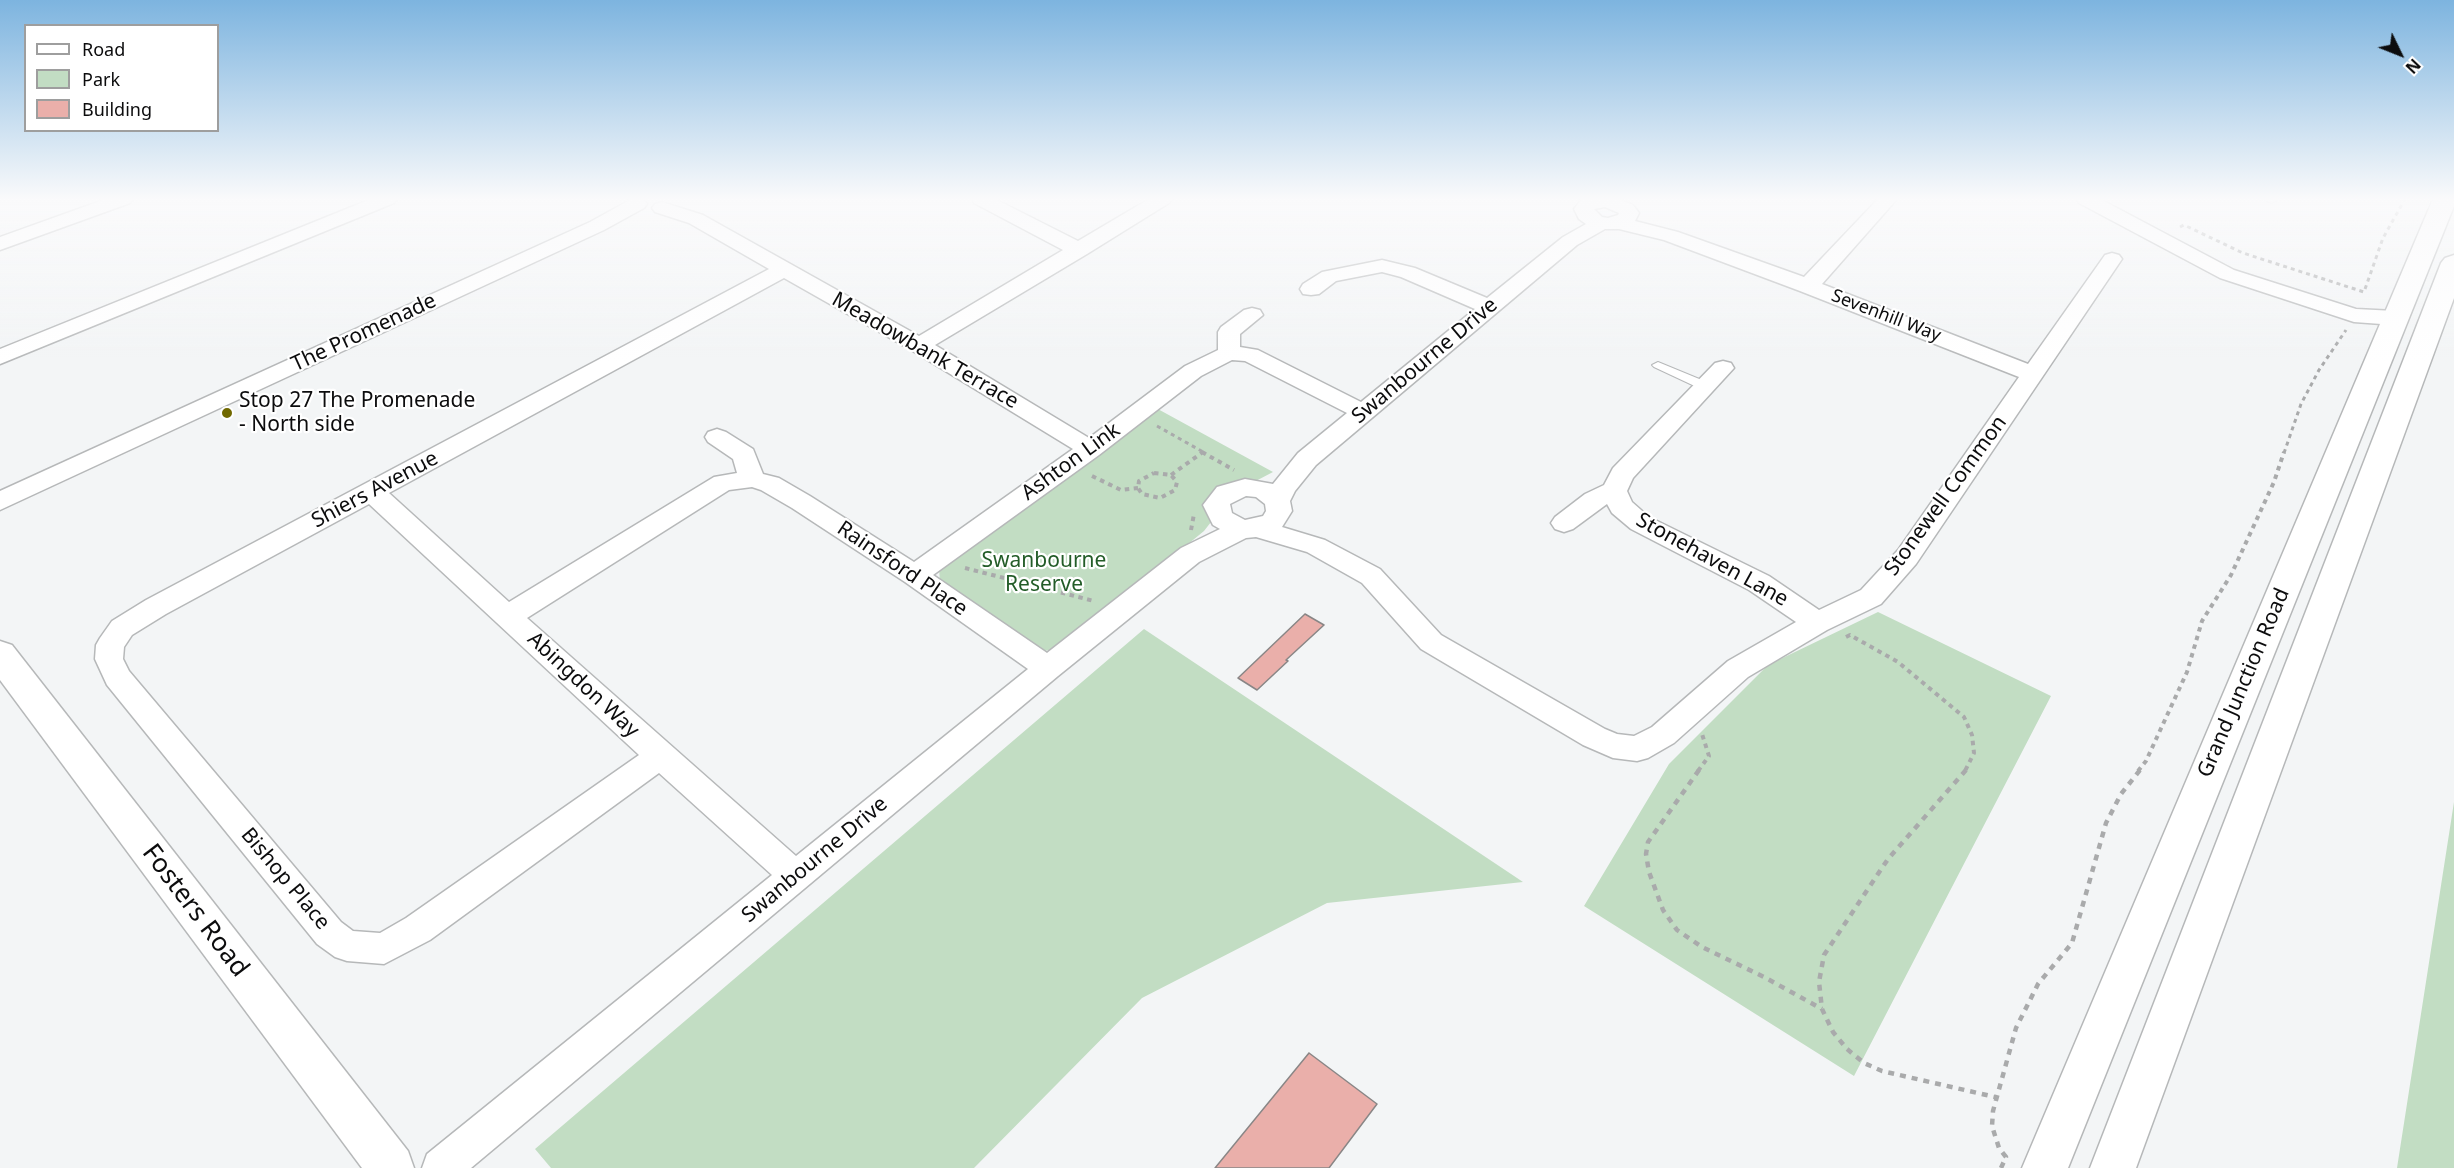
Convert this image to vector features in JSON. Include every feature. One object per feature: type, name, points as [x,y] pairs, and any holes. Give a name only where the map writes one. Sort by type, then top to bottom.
[{"type":"main road","name":"Grand Junction Road","points":[[2045,1168],[2422,254]]},
{"type":"main road","name":"Grand Junction Road","points":[[2113,1168],[2454,263]]},
{"type":"main road","points":[[2395,318],[2429,329]]},
{"type":"main road","name":"Fosters Road","points":[[0,654],[391,1168]]},
{"type":"street","points":[[0,357],[253,254]]},
{"type":"street","name":"The Promenade","points":[[0,501],[537,254]]},
{"type":"street","name":"Meadowbank Terrace","points":[[755,254],[919,345],[1090,449]]},
{"type":"street","points":[[919,345],[1074,254]]},
{"type":"street","name":"Swanbourne Drive","points":[[441,1168],[1048,668],[1190,546],[1240,525],[1272,522],[1263,493],[1284,487],[1307,459],[1555,254]]},
{"type":"street","name":"Sevenhill Way","points":[[1719,254],[2033,374]]},
{"type":"street","points":[[1808,286],[1838,254]]},
{"type":"street","points":[[2188,254],[2227,274],[2354,315],[2395,318]]},
{"type":"street","points":[[2227,254],[2367,301],[2395,318]]},
{"type":"street","name":"Stonewell Common","points":[[1263,493],[1291,525],[1316,546],[1371,576],[1431,642],[1594,737],[1613,746],[1637,749],[1663,735],[1731,674],[1817,623],[1871,597],[1906,557],[2112,259]]},
{"type":"street","points":[[1311,289],[1329,276],[1382,266],[1408,272],[1489,307]]},
{"type":"street","name":"Shiers Avenue","points":[[156,607],[783,270]]},
{"type":"street","points":[[1252,315],[1229,332],[1229,353],[1250,355],[1363,412]]},
{"type":"street","name":"Ashton Link","points":[[914,575],[1090,449],[1193,371],[1229,353]]},
{"type":"street","points":[[1564,523],[1594,500],[1614,491],[1622,474],[1723,368]]},
{"type":"street","points":[[717,436],[744,455],[752,479]]},
{"type":"street","name":"Rainsford Place","points":[[508,616],[723,483],[752,479],[777,488],[914,575],[1048,668]]},
{"type":"street","points":[[1240,525],[1216,505],[1220,498],[1235,489],[1263,493]]},
{"type":"street","name":"Stonehaven Lane","points":[[1614,491],[1621,507],[1640,523],[1759,583],[1817,623]]},
{"type":"street","name":"Abingdon Way","points":[[372,492],[660,756],[796,876]]},
{"type":"street","name":"Stonewell Common","points":[[1240,525],[1316,546]]},
{"type":"street","name":"Bishop Place","points":[[156,607],[122,628],[110,645],[109,659],[117,677],[329,933],[347,946],[384,949],[410,934],[660,756]]},
{"type":"lane","points":[[1658,365],[1705,386]]},
{"type":"path","points":[[2245,254],[2364,292],[2378,254]]},
{"type":"path","points":[[2001,1168],[2006,1157],[1999,1148],[1992,1126],[1995,1097],[2016,1028],[2038,984],[2072,943],[2106,823],[2121,794],[2146,761],[2187,672],[2202,621],[2230,575],[2274,482],[2301,404],[2319,370],[2350,325],[2341,322]]},
{"type":"path","points":[[1148,421],[1203,452],[1263,493]]},
{"type":"path","points":[[1171,475],[1203,452]]},
{"type":"path","points":[[1091,475],[1111,487],[1122,490],[1138,488],[1147,496],[1166,497],[1177,486],[1171,475],[1160,472],[1148,474],[1139,481],[1138,488]]},
{"type":"path","points":[[1190,546],[1192,516],[1198,507]]},
{"type":"path","points":[[962,566],[970,571],[1095,602]]},
{"type":"path","points":[[1839,640],[1850,635],[1898,662],[1950,704],[1964,717],[1972,735],[1974,753],[1965,772],[1888,859],[1824,955],[1819,982],[1822,1009],[1833,1032],[1847,1049],[1864,1063],[1882,1071],[1995,1097]]},
{"type":"path","points":[[1710,726],[1702,734],[1709,756],[1648,843],[1646,854],[1649,872],[1663,910],[1677,930],[1702,947],[1764,977],[1822,1009]]},
{"type":"green space","name":"Swanbourne Reserve","points":[[1156,408],[1273,472],[1208,506],[1211,522],[1204,531],[1072,639],[1051,650],[1043,651],[940,583],[939,567]]},
{"type":"green space","points":[[1878,612],[2051,696],[1854,1076],[1584,906],[1669,764],[1768,665]]},
{"type":"green space","points":[[1144,629],[1523,882],[1327,903],[1142,998],[974,1168],[551,1168],[535,1149]]},
{"type":"green space","points":[[2454,802],[2454,1168],[2397,1168]]},
{"type":"building","points":[[1305,614],[1324,625],[1286,660],[1288,661],[1257,690],[1238,678]]},
{"type":"building","points":[[1309,1053],[1377,1104],[1329,1168],[1215,1168]]},
{"type":"place","name":"Stop 27 The Promenade - North side","points":[[227,413]]}]
